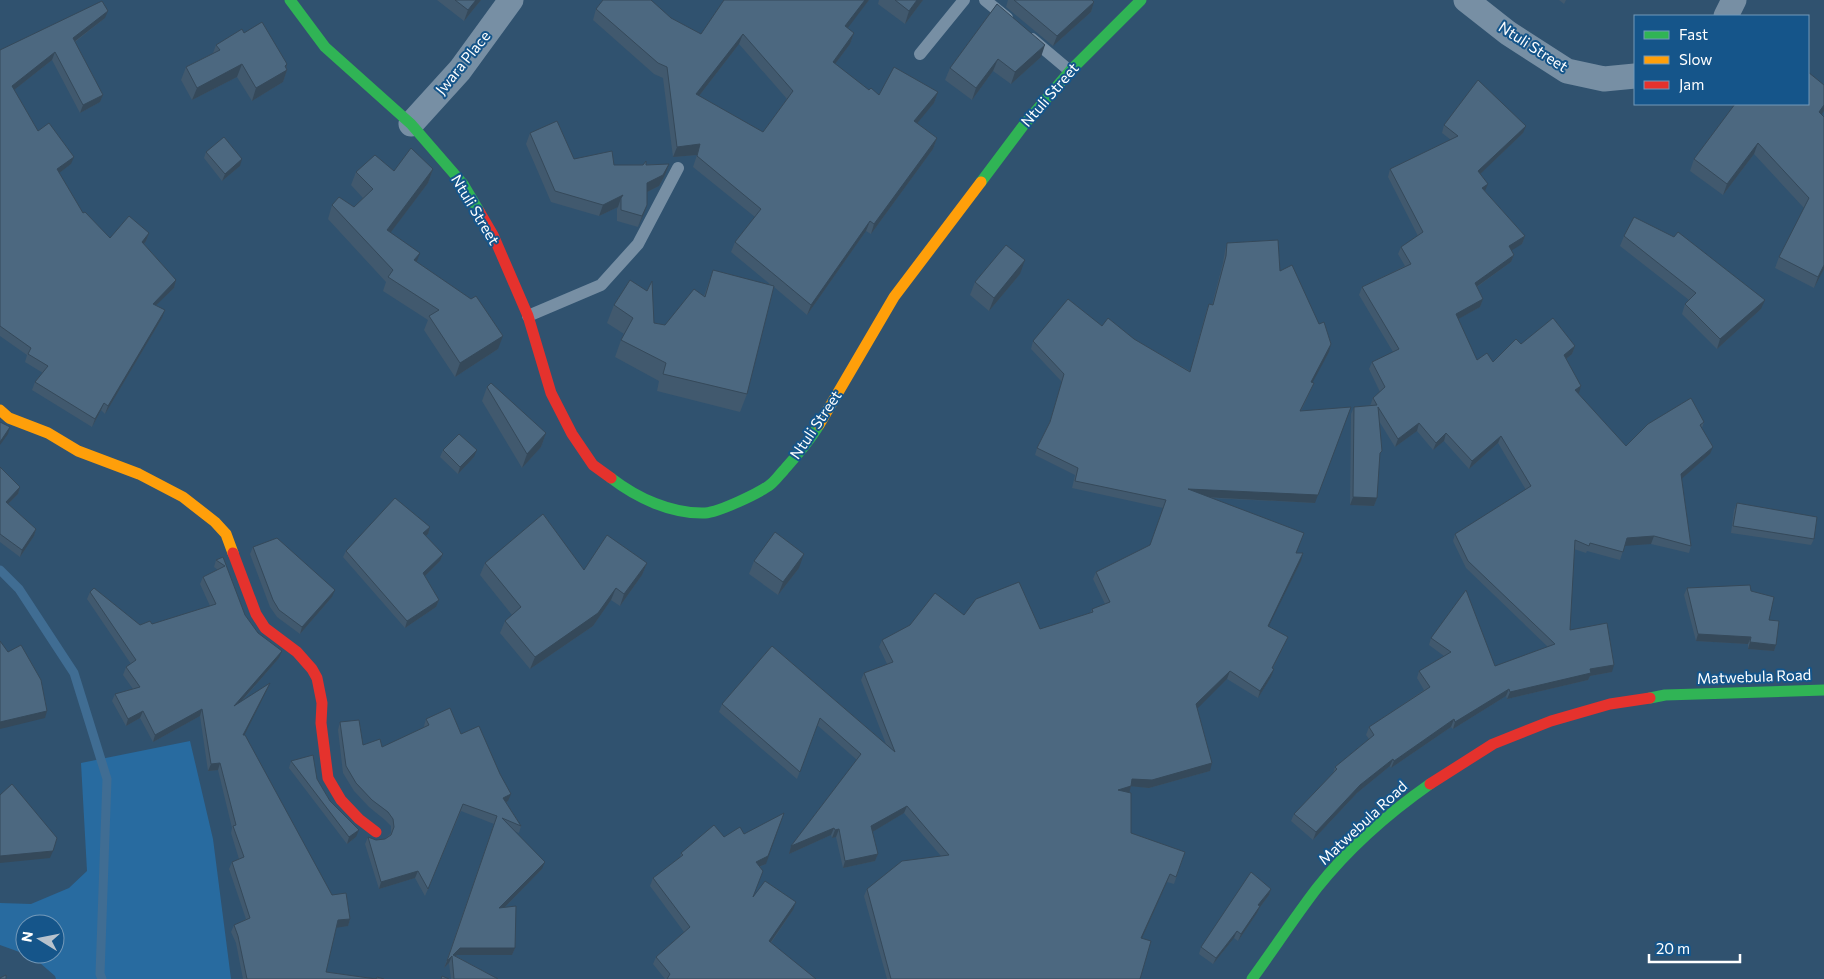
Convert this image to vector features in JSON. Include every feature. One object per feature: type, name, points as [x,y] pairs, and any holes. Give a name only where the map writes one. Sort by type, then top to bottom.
[{"type":"street","name":"Ntuli Street","points":[[290,0],[325,47],[412,124],[463,184],[493,235],[528,316],[551,393],[572,434],[593,465],[625,489],[652,503],[689,512],[707,513],[728,507],[771,484],[808,443],[894,297],[1023,126],[1070,71],[1141,0]]},
{"type":"street","name":"Jwara Place","points":[[412,124],[460,70],[510,0]]},
{"type":"street","name":"Ntuli Street","points":[[1466,0],[1508,33],[1567,71],[1604,80],[1634,76]]},
{"type":"street","points":[[1726,15],[1734,0]]},
{"type":"street","points":[[0,410],[8,418],[48,433],[78,451],[139,474],[175,492],[215,522],[226,534],[256,614],[265,628],[296,652],[312,669],[317,678],[322,703],[321,723],[328,778],[341,800],[359,819],[376,832]]},
{"type":"street","name":"Matwebula Road","points":[[1252,979],[1318,888],[1344,858],[1399,806],[1450,770],[1494,744],[1551,721],[1619,702],[1665,695],[1824,690]]},
{"type":"lane","points":[[920,54],[964,0]]},
{"type":"lane","points":[[985,0],[1070,71]]},
{"type":"lane","points":[[528,316],[601,285],[638,244],[678,168]]},
{"type":"shaded area","points":[[190,741],[213,839],[231,979],[56,979],[41,964],[65,964],[65,914],[15,914],[15,950],[0,945],[0,903],[31,904],[69,888],[87,871],[81,763]]},
{"type":"building","points":[[455,0],[476,0],[468,10]]},
{"type":"building","points":[[603,0],[651,0],[671,18],[701,34],[724,0],[865,0],[845,26],[854,33],[833,62],[869,90],[871,88],[879,95],[894,67],[938,92],[914,121],[937,138],[874,224],[870,221],[811,305],[735,242],[761,209],[697,156],[700,144],[677,147],[667,67],[658,63],[596,9]],"holes":[[[743,34],[793,91],[763,132],[696,94]]]},
{"type":"building","points":[[895,0],[917,0],[909,11]]},
{"type":"building","points":[[1014,0],[1092,0],[1094,2],[1057,36]]},
{"type":"building","points":[[102,1],[108,11],[73,38],[103,95],[83,105],[55,52],[12,86],[38,131],[49,123],[74,157],[57,169],[83,213],[85,212],[110,238],[129,216],[149,233],[142,242],[176,280],[153,304],[165,310],[108,406],[104,403],[95,419],[35,382],[48,366],[28,354],[31,348],[0,326],[0,50]]},
{"type":"building","points":[[997,4],[1045,45],[1015,72],[998,59],[976,88],[950,68]]},
{"type":"building","points":[[262,22],[287,64],[285,66],[287,70],[256,88],[242,64],[197,88],[186,67],[220,50],[216,45],[242,29],[244,33]]},
{"type":"building","points":[[1809,73],[1824,85],[1824,105],[1819,112],[1824,117],[1824,265],[1818,277],[1779,257],[1809,198],[1758,143],[1727,184],[1694,159],[1734,105],[1809,105]]},
{"type":"building","points":[[1478,80],[1526,126],[1478,171],[1488,184],[1482,188],[1525,236],[1509,246],[1514,255],[1475,283],[1483,299],[1456,314],[1477,360],[1487,353],[1493,362],[1516,339],[1521,344],[1553,318],[1575,346],[1564,355],[1581,386],[1575,390],[1626,446],[1648,424],[1691,398],[1704,422],[1700,425],[1713,447],[1681,474],[1691,546],[1654,536],[1627,538],[1623,552],[1590,543],[1589,546],[1575,540],[1570,630],[1607,623],[1614,665],[1590,669],[1591,673],[1510,692],[1509,689],[1455,722],[1454,719],[1394,761],[1393,759],[1360,785],[1316,832],[1294,814],[1337,769],[1335,767],[1374,735],[1369,727],[1430,687],[1419,671],[1451,652],[1431,638],[1466,590],[1495,666],[1555,644],[1468,561],[1455,534],[1531,486],[1501,436],[1472,461],[1446,433],[1436,443],[1419,423],[1398,439],[1378,407],[1382,451],[1380,453],[1377,498],[1353,497],[1354,407],[1377,405],[1373,398],[1385,387],[1372,362],[1399,349],[1362,287],[1411,264],[1401,247],[1423,232],[1390,169],[1458,136],[1444,125]]},
{"type":"building","points":[[557,121],[574,159],[612,151],[614,165],[643,165],[646,161],[646,165],[669,164],[663,175],[647,183],[647,205],[642,216],[621,210],[621,198],[623,195],[603,205],[555,191],[530,133]]},
{"type":"building","points":[[224,137],[242,159],[225,174],[206,152]]},
{"type":"building","points":[[411,148],[433,169],[387,230],[420,253],[414,260],[471,299],[476,296],[503,336],[460,363],[429,316],[439,310],[388,277],[393,270],[332,205],[339,197],[354,207],[373,189],[356,172],[375,155],[394,171]]},
{"type":"building","points":[[1634,217],[1674,237],[1678,232],[1765,300],[1720,339],[1685,304],[1696,293],[1624,236]]},
{"type":"building","points":[[1278,240],[1280,271],[1292,265],[1319,324],[1324,322],[1331,344],[1311,382],[1314,383],[1300,411],[1351,407],[1318,495],[1188,489],[1304,533],[1296,553],[1303,553],[1268,626],[1288,637],[1272,668],[1274,669],[1260,691],[1230,671],[1196,704],[1212,763],[1152,780],[1132,779],[1131,786],[1118,790],[1131,793],[1131,833],[1185,852],[1176,877],[1170,874],[1141,938],[1151,941],[1140,979],[891,979],[867,889],[902,861],[949,855],[907,806],[871,826],[878,854],[845,861],[839,829],[835,830],[834,828],[791,846],[861,754],[820,718],[800,772],[722,704],[772,646],[895,752],[864,673],[893,662],[882,640],[910,625],[935,593],[964,615],[976,599],[1019,582],[1040,629],[1093,612],[1092,609],[1110,602],[1096,572],[1150,545],[1166,500],[1075,481],[1078,468],[1037,448],[1050,422],[1064,374],[1033,341],[1068,299],[1102,326],[1108,318],[1134,339],[1190,372],[1209,304],[1213,305],[1226,256],[1227,243]]},
{"type":"building","points":[[1006,245],[1025,260],[994,298],[975,282]]},
{"type":"building","points":[[713,270],[774,286],[747,394],[663,374],[666,363],[621,340],[633,318],[614,305],[630,280],[647,291],[652,281],[654,323],[665,325],[694,289],[705,297]]},
{"type":"building","points":[[491,383],[546,433],[527,454],[487,387]]},
{"type":"building","points":[[0,422],[10,427],[0,442]]},
{"type":"building","points":[[459,434],[477,450],[460,467],[443,450]]},
{"type":"building","points":[[0,467],[20,487],[6,502],[36,529],[22,550],[0,534]]},
{"type":"building","points":[[395,498],[430,527],[423,533],[443,554],[423,573],[439,600],[407,621],[346,551]]},
{"type":"building","points":[[1737,503],[1817,517],[1814,539],[1733,526]]},
{"type":"building","points":[[543,514],[584,570],[607,535],[647,563],[624,594],[616,588],[598,613],[535,657],[505,621],[521,607],[485,563]]},
{"type":"building","points":[[775,532],[804,554],[783,582],[754,561]]},
{"type":"building","points":[[277,538],[335,590],[302,627],[279,610],[273,600],[253,547]]},
{"type":"building","points":[[223,557],[245,615],[258,633],[282,651],[234,706],[270,683],[243,735],[245,735],[332,895],[346,893],[350,919],[338,920],[326,972],[376,979],[247,979],[234,925],[250,918],[232,862],[244,857],[233,826],[236,825],[220,763],[211,764],[202,709],[155,735],[143,711],[128,719],[115,694],[140,687],[126,667],[136,660],[90,592],[94,588],[140,625],[150,621],[152,624],[216,604],[203,577],[225,566],[216,560]]},
{"type":"building","points":[[1750,585],[1751,591],[1774,597],[1769,620],[1779,621],[1776,645],[1750,642],[1751,637],[1698,634],[1687,588]]},
{"type":"building","points":[[0,641],[8,652],[21,645],[41,680],[47,711],[0,722]]},
{"type":"building","points":[[450,708],[461,734],[479,726],[511,794],[503,798],[521,826],[502,818],[545,862],[499,908],[516,906],[515,948],[460,948],[453,955],[498,979],[454,979],[452,956],[447,961],[497,816],[463,804],[428,889],[418,871],[381,882],[368,837],[376,840],[385,839],[391,835],[394,827],[393,819],[388,812],[372,800],[356,783],[346,766],[340,722],[359,720],[363,745],[380,739],[382,747],[429,725],[426,719]]},
{"type":"building","points":[[313,755],[317,779],[330,801],[359,830],[349,837],[291,761]]},
{"type":"building","points":[[12,784],[57,838],[53,851],[0,856],[0,795]]},
{"type":"building","points":[[784,813],[768,856],[756,862],[763,871],[753,897],[765,881],[796,902],[769,941],[816,979],[667,979],[670,974],[656,957],[690,927],[653,878],[683,855],[681,853],[714,825],[724,837],[740,827],[744,834]]},
{"type":"building","points":[[1251,872],[1271,889],[1258,905],[1260,906],[1241,934],[1237,931],[1216,958],[1201,947]]},
{"type":"waterway","points":[[0,570],[19,589],[74,673],[107,779],[100,974],[102,979]]},
{"type":"traffic: fast","points":[[290,0],[325,47],[411,124],[463,184],[479,211]]},
{"type":"traffic: fast","points":[[981,182],[1023,126],[1070,71],[1141,0]]},
{"type":"traffic: fast","points":[[611,478],[643,498],[667,508],[692,513],[711,512],[739,502],[771,484],[803,448],[819,425]]},
{"type":"traffic: fast","points":[[1650,698],[1665,695],[1824,690]]},
{"type":"traffic: fast","points":[[1252,979],[1329,873],[1385,819],[1430,784]]},
{"type":"traffic: slow","points":[[819,425],[894,297],[981,182]]},
{"type":"traffic: slow","points":[[0,410],[9,418],[48,433],[78,451],[139,474],[183,497],[215,522],[226,534],[233,553]]},
{"type":"traffic: jam","points":[[479,211],[493,235],[528,316],[551,393],[572,434],[593,465],[611,478]]},
{"type":"traffic: jam","points":[[233,553],[256,614],[265,628],[297,652],[312,669],[317,678],[322,703],[321,723],[328,778],[341,800],[359,819],[376,832]]},
{"type":"traffic: jam","points":[[1430,784],[1493,744],[1551,721],[1610,704],[1650,698]]}]
